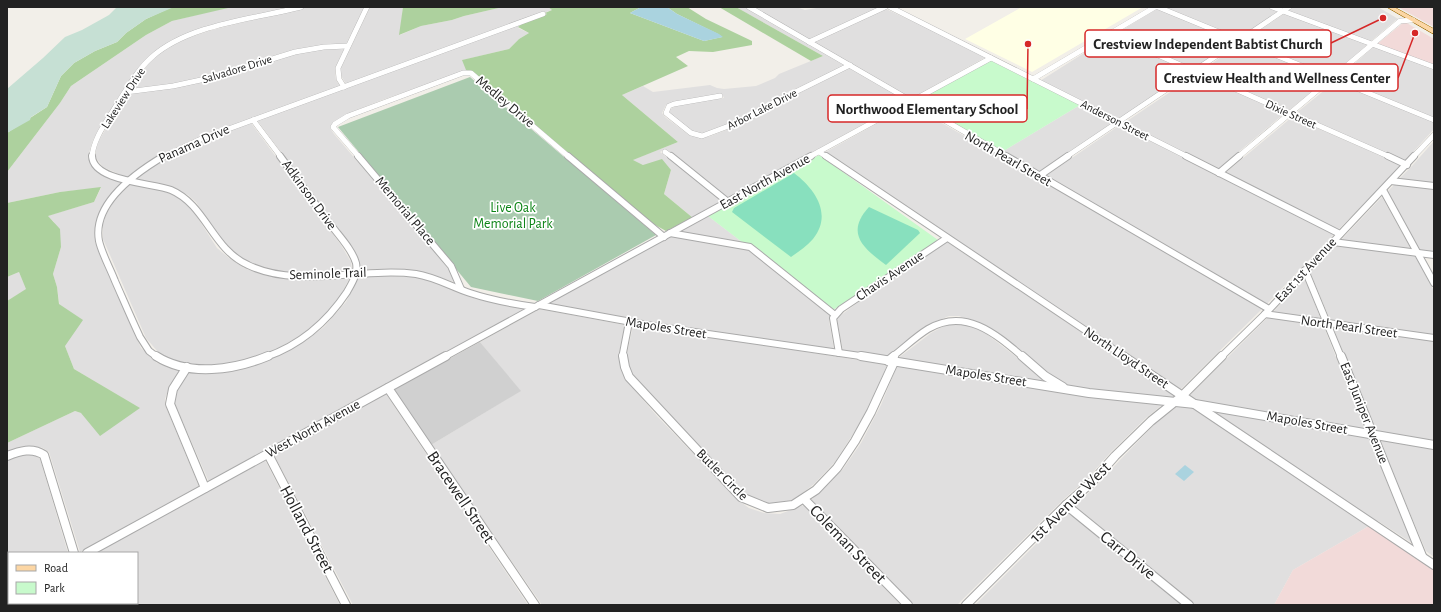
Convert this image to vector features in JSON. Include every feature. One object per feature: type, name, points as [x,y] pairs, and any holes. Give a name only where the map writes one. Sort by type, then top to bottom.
[{"type":"main road","points":[[1390,7],[1434,32]]},
{"type":"street","name":"Lakeview Drive","points":[[128,181],[115,178],[100,169],[93,162],[92,155],[96,140],[126,92],[149,60],[162,50],[178,41],[212,29],[301,7]]},
{"type":"street","points":[[344,87],[339,79],[338,68],[367,7]]},
{"type":"street","name":"North Pearl Street","points":[[749,7],[1039,176],[1267,312],[1327,324],[1434,338]]},
{"type":"street","points":[[810,42],[885,7]]},
{"type":"street","name":"Anderson Street","points":[[890,7],[1340,234]]},
{"type":"street","points":[[1033,79],[1156,7],[1241,40],[1434,120]]},
{"type":"street","points":[[1272,7],[1434,67]]},
{"type":"street","points":[[1039,176],[1289,7]]},
{"type":"street","name":"Panama Drive","points":[[356,274],[342,302],[333,312],[314,331],[290,346],[262,359],[239,365],[208,369],[187,367],[161,360],[145,346],[99,240],[99,225],[102,215],[111,199],[128,181],[151,164],[178,148],[544,14]]},
{"type":"street","points":[[1218,173],[1334,78],[1400,21],[1413,20]]},
{"type":"street","name":"Dixie Street","points":[[1110,34],[1407,165]]},
{"type":"street","name":"Salvadore Drive","points":[[126,92],[173,86],[210,78],[295,52],[324,47],[348,46]]},
{"type":"street","name":"East North Avenue","points":[[537,306],[991,58]]},
{"type":"street","name":"Arbor Lake Drive","points":[[720,96],[674,104],[669,106],[666,113],[691,133],[696,135],[707,135],[750,118],[761,109],[850,65]]},
{"type":"street","name":"Medley Drive","points":[[342,138],[333,127],[335,124],[348,116],[420,88],[469,72],[641,219],[667,235]]},
{"type":"street","name":"Adkinson Drive","points":[[252,120],[345,244],[355,260],[356,274]]},
{"type":"street","name":"East 1st Avenue","points":[[1175,402],[1267,312],[1434,135]]},
{"type":"street","name":"Memorial Place","points":[[342,138],[451,266],[461,289]]},
{"type":"street","points":[[665,152],[728,202]]},
{"type":"street","name":"North Lloyd Street","points":[[819,152],[1434,565]]},
{"type":"street","name":"Seminole Trail","points":[[128,181],[166,189],[185,197],[193,204],[221,246],[232,256],[247,265],[266,272],[294,277],[341,276],[375,272],[416,274],[441,280],[478,296],[537,306]]},
{"type":"street","points":[[1391,181],[1434,186]]},
{"type":"street","points":[[1383,190],[1434,283]]},
{"type":"street","points":[[667,235],[750,247],[835,316],[833,318],[839,354]]},
{"type":"street","name":"Chavis Avenue","points":[[835,316],[841,309],[858,297],[947,238]]},
{"type":"street","points":[[1333,242],[1434,255]]},
{"type":"street","name":"East Juniper Avenue","points":[[1305,270],[1422,556]]},
{"type":"street","name":"Mapoles Street","points":[[537,306],[629,322],[891,361],[1069,390],[1195,404],[1372,435],[1434,444]]},
{"type":"street","name":"West North Avenue","points":[[89,552],[537,306]]},
{"type":"street","points":[[891,361],[935,326],[951,319],[959,320],[986,329],[1044,375],[1069,390]]},
{"type":"street","name":"Butler Circle","points":[[629,322],[623,353],[625,367],[629,377],[741,497],[752,504],[765,508],[779,509],[798,503],[839,466],[857,440],[876,403],[891,361]]},
{"type":"street","points":[[187,367],[174,385],[170,398],[170,404],[205,488]]},
{"type":"street","name":"Bracewell Street","points":[[388,388],[535,605]]},
{"type":"street","name":"1st Avenue West","points":[[966,605],[1066,505],[1092,482],[1115,456],[1151,421],[1175,402]]},
{"type":"street","points":[[7,456],[20,451],[28,450],[40,452],[44,455],[74,552]]},
{"type":"street","name":"Holland Street","points":[[268,454],[346,605]]},
{"type":"street","name":"Coleman Street","points":[[804,499],[908,605]]},
{"type":"street","name":"Carr Drive","points":[[1066,505],[1189,605]]},
{"type":"shaded area","points":[[117,7],[174,7],[146,19],[126,33],[117,42],[95,51],[74,63],[61,76],[47,107],[31,117],[30,120],[7,133],[7,89],[65,37],[82,30],[109,15]]},
{"type":"shaded area","points":[[228,7],[296,7],[211,27],[155,53],[107,117],[93,140],[88,156],[90,163],[97,171],[123,183],[105,203],[98,215],[95,226],[95,242],[141,348],[157,363],[180,370],[170,385],[165,399],[165,405],[199,487],[80,552],[49,452],[43,448],[31,446],[20,447],[7,452],[7,443],[75,411],[81,413],[139,408],[74,369],[65,346],[57,287],[53,274],[61,247],[54,222],[47,216],[94,202],[101,188],[60,192],[7,203],[7,172],[60,103],[71,86],[146,35],[172,21]]},
{"type":"shaded area","points":[[305,7],[365,7],[346,44],[286,52],[210,76],[185,82],[130,90],[151,60],[164,50],[185,39],[212,30]]},
{"type":"shaded area","points":[[370,7],[403,7],[400,35],[421,26],[503,7],[548,7],[552,10],[346,84],[340,74],[341,68]]},
{"type":"shaded area","points":[[736,7],[745,7],[845,65],[759,108],[747,117],[701,134],[693,132],[669,113],[669,110],[682,104],[724,98],[722,94],[666,105],[662,113],[665,117],[689,135],[696,137],[708,137],[752,120],[763,111],[850,67],[906,101],[728,198],[665,149],[660,152],[723,201],[693,218],[664,194],[671,170],[643,165],[632,160],[678,142],[622,95],[643,86],[653,92],[710,85],[724,89],[756,86],[775,78],[779,74],[823,56]]},
{"type":"shaded area","points":[[752,7],[796,7],[805,10],[822,7],[880,7],[809,40]]},
{"type":"shaded area","points":[[1022,7],[1143,7],[1032,72],[965,39]]},
{"type":"shaded area","points":[[1162,7],[1269,7],[1279,11],[1239,38]]},
{"type":"shaded area","points":[[1294,7],[1378,7],[1400,20],[1396,20],[1370,42],[1287,11]]},
{"type":"shaded area","points":[[1398,7],[1434,7],[1434,27]]},
{"type":"shaded area","points":[[1158,8],[1236,40],[1194,69],[1114,35]]},
{"type":"shaded area","points":[[886,9],[986,57],[910,99],[813,42]]},
{"type":"shaded area","points":[[1285,13],[1368,44],[1332,76],[1245,40]]},
{"type":"shaded area","points":[[1405,22],[1434,39],[1434,66],[1376,45]]},
{"type":"shaded area","points":[[523,23],[518,28],[529,33],[519,39],[509,49],[463,60],[467,70],[382,100],[347,114],[333,123],[330,128],[334,134],[431,247],[452,274],[455,282],[417,271],[375,269],[360,270],[358,259],[348,242],[257,120]]},
{"type":"shaded area","points":[[1111,36],[1191,71],[1117,120],[1040,81]]},
{"type":"shaded area","points":[[1242,42],[1329,78],[1288,111],[1200,72]]},
{"type":"shaded area","points":[[1374,46],[1434,70],[1434,118],[1339,78]]},
{"type":"shaded area","points":[[345,47],[335,68],[336,80],[340,86],[192,140],[159,156],[128,178],[103,167],[96,158],[96,149],[99,140],[128,94],[163,89],[308,51]]},
{"type":"shaded area","points":[[1197,74],[1285,113],[1217,170],[1124,123]]},
{"type":"shaded area","points":[[1336,81],[1434,122],[1434,129],[1404,162],[1295,114]]},
{"type":"shaded area","points":[[910,105],[1263,308],[1180,390],[824,153]]},
{"type":"shaded area","points":[[1080,105],[1114,122],[1037,173],[1002,152]]},
{"type":"shaded area","points":[[1292,117],[1402,165],[1337,231],[1224,174]]},
{"type":"shaded area","points":[[251,123],[341,245],[351,262],[352,271],[296,274],[268,270],[250,263],[235,254],[220,239],[196,202],[188,195],[173,188],[134,180],[163,159],[194,143]]},
{"type":"shaded area","points":[[1120,125],[1334,234],[1266,305],[1044,177]]},
{"type":"shaded area","points":[[1434,141],[1434,184],[1398,180],[1412,166]]},
{"type":"shaded area","points":[[129,184],[168,192],[190,206],[217,248],[244,268],[264,275],[293,279],[350,277],[338,301],[330,311],[311,329],[274,351],[262,356],[229,364],[203,366],[174,361],[158,352],[146,338],[103,239],[103,224],[106,215],[115,199]]},
{"type":"shaded area","points":[[1395,184],[1434,188],[1434,252],[1420,250],[1387,192]]},
{"type":"shaded area","points":[[1382,197],[1411,249],[1341,240]]},
{"type":"shaded area","points":[[708,216],[742,242],[678,232]]},
{"type":"shaded area","points":[[671,236],[745,248],[752,251],[830,315],[829,321],[834,349],[653,323],[548,304]]},
{"type":"shaded area","points":[[947,242],[1175,395],[1172,398],[1069,386],[1052,377],[988,327],[959,316],[949,316],[932,323],[885,357],[843,351],[837,320],[840,316],[861,300]]},
{"type":"shaded area","points":[[1337,244],[1414,254],[1434,291],[1434,335],[1331,322],[1310,272]]},
{"type":"shaded area","points":[[19,272],[27,289],[7,301],[7,277]]},
{"type":"shaded area","points":[[359,276],[415,277],[439,283],[476,299],[526,309],[209,482],[174,402],[178,385],[188,371],[263,362],[287,351],[324,327],[346,302]]},
{"type":"shaded area","points":[[1305,278],[1321,320],[1273,312],[1292,292]]},
{"type":"shaded area","points":[[540,309],[625,325],[619,353],[621,368],[625,379],[657,416],[738,500],[749,508],[764,513],[780,514],[804,505],[901,605],[542,605],[431,445],[520,391],[480,342]]},
{"type":"shaded area","points":[[1268,317],[1324,327],[1365,430],[1195,400],[1189,396]]},
{"type":"shaded area","points":[[953,323],[965,324],[984,332],[1050,383],[897,359],[931,333]]},
{"type":"shaded area","points":[[633,326],[887,365],[872,401],[835,462],[814,484],[795,499],[778,504],[765,504],[744,494],[633,375],[629,367],[627,353]]},
{"type":"shaded area","points":[[1333,328],[1434,341],[1434,441],[1376,432]]},
{"type":"shaded area","points":[[480,342],[521,391],[431,445],[394,389]]},
{"type":"shaded area","points":[[897,366],[1069,393],[1072,395],[1162,405],[1146,418],[1110,453],[1087,479],[1064,499],[957,605],[914,605],[811,500],[843,469],[861,443],[881,405]]},
{"type":"shaded area","points":[[386,394],[528,605],[353,605],[274,455]]},
{"type":"shaded area","points":[[1179,405],[1194,407],[1369,526],[1293,570],[1274,605],[1195,605],[1073,507],[1096,486],[1155,424]]},
{"type":"shaded area","points":[[1209,410],[1369,438],[1412,543],[1378,521],[1376,522]]},
{"type":"shaded area","points":[[1379,440],[1434,448],[1434,557],[1426,551]]},
{"type":"shaded area","points":[[26,454],[36,456],[40,459],[68,552],[8,552],[7,592],[7,460]]},
{"type":"shaded area","points":[[265,460],[340,605],[40,605],[138,604],[138,552],[98,552]]},
{"type":"shaded area","points":[[1068,512],[1182,605],[975,605]]},
{"type":"shaded area","points":[[1369,526],[1434,569],[1434,605],[1274,605],[1293,570]]},
{"type":"green space","points":[[172,7],[228,8],[172,21],[146,35],[71,86],[60,103],[7,172],[7,133],[47,107],[61,76],[74,63],[95,51],[117,42],[126,33],[146,19]]},
{"type":"green space","points":[[403,7],[503,7],[421,26],[399,35]]},
{"type":"green space","points":[[548,7],[641,7],[630,13],[704,41],[722,37],[677,14],[667,7],[687,7],[706,19],[752,41],[752,45],[713,52],[689,51],[676,57],[688,66],[622,95],[678,142],[633,160],[643,165],[662,159],[671,170],[664,194],[693,218],[666,231],[648,221],[532,122],[466,70],[462,60],[509,49],[519,39],[529,33],[518,27],[523,23],[547,14],[545,13],[552,10]]},
{"type":"green space","points":[[719,7],[736,7],[823,56],[811,61]]},
{"type":"green space","points":[[992,60],[1080,105],[1002,152],[915,102]]},
{"type":"green space","name":"Live Oak Memorial Park","points":[[470,77],[656,235],[538,301],[471,287],[338,127]]},
{"type":"green space","points":[[819,155],[938,240],[833,310],[757,248],[742,242],[708,216]]},
{"type":"green space","points":[[794,173],[802,179],[815,194],[821,211],[821,220],[819,230],[813,239],[791,257],[732,212],[734,208]]},
{"type":"green space","points":[[101,187],[94,202],[48,216],[60,229],[61,247],[53,274],[57,287],[59,304],[83,320],[65,346],[74,369],[140,408],[100,436],[81,413],[75,411],[7,443],[7,301],[26,289],[19,272],[7,277],[7,203],[60,192]]},
{"type":"green space","points":[[869,207],[918,230],[920,233],[886,265],[864,246],[860,239],[858,225],[862,216]]},
{"type":"water","points":[[641,7],[667,7],[677,14],[723,37],[704,41],[630,13]]},
{"type":"water","points":[[1185,465],[1194,472],[1184,481],[1175,474]]},
{"type":"place","name":"Crestview Independent Babtist Church","points":[[1383,18]]},
{"type":"place","name":"Crestview Health and Wellness Center","points":[[1415,33]]},
{"type":"place","name":"Northwood Elementary School","points":[[1028,44]]}]
